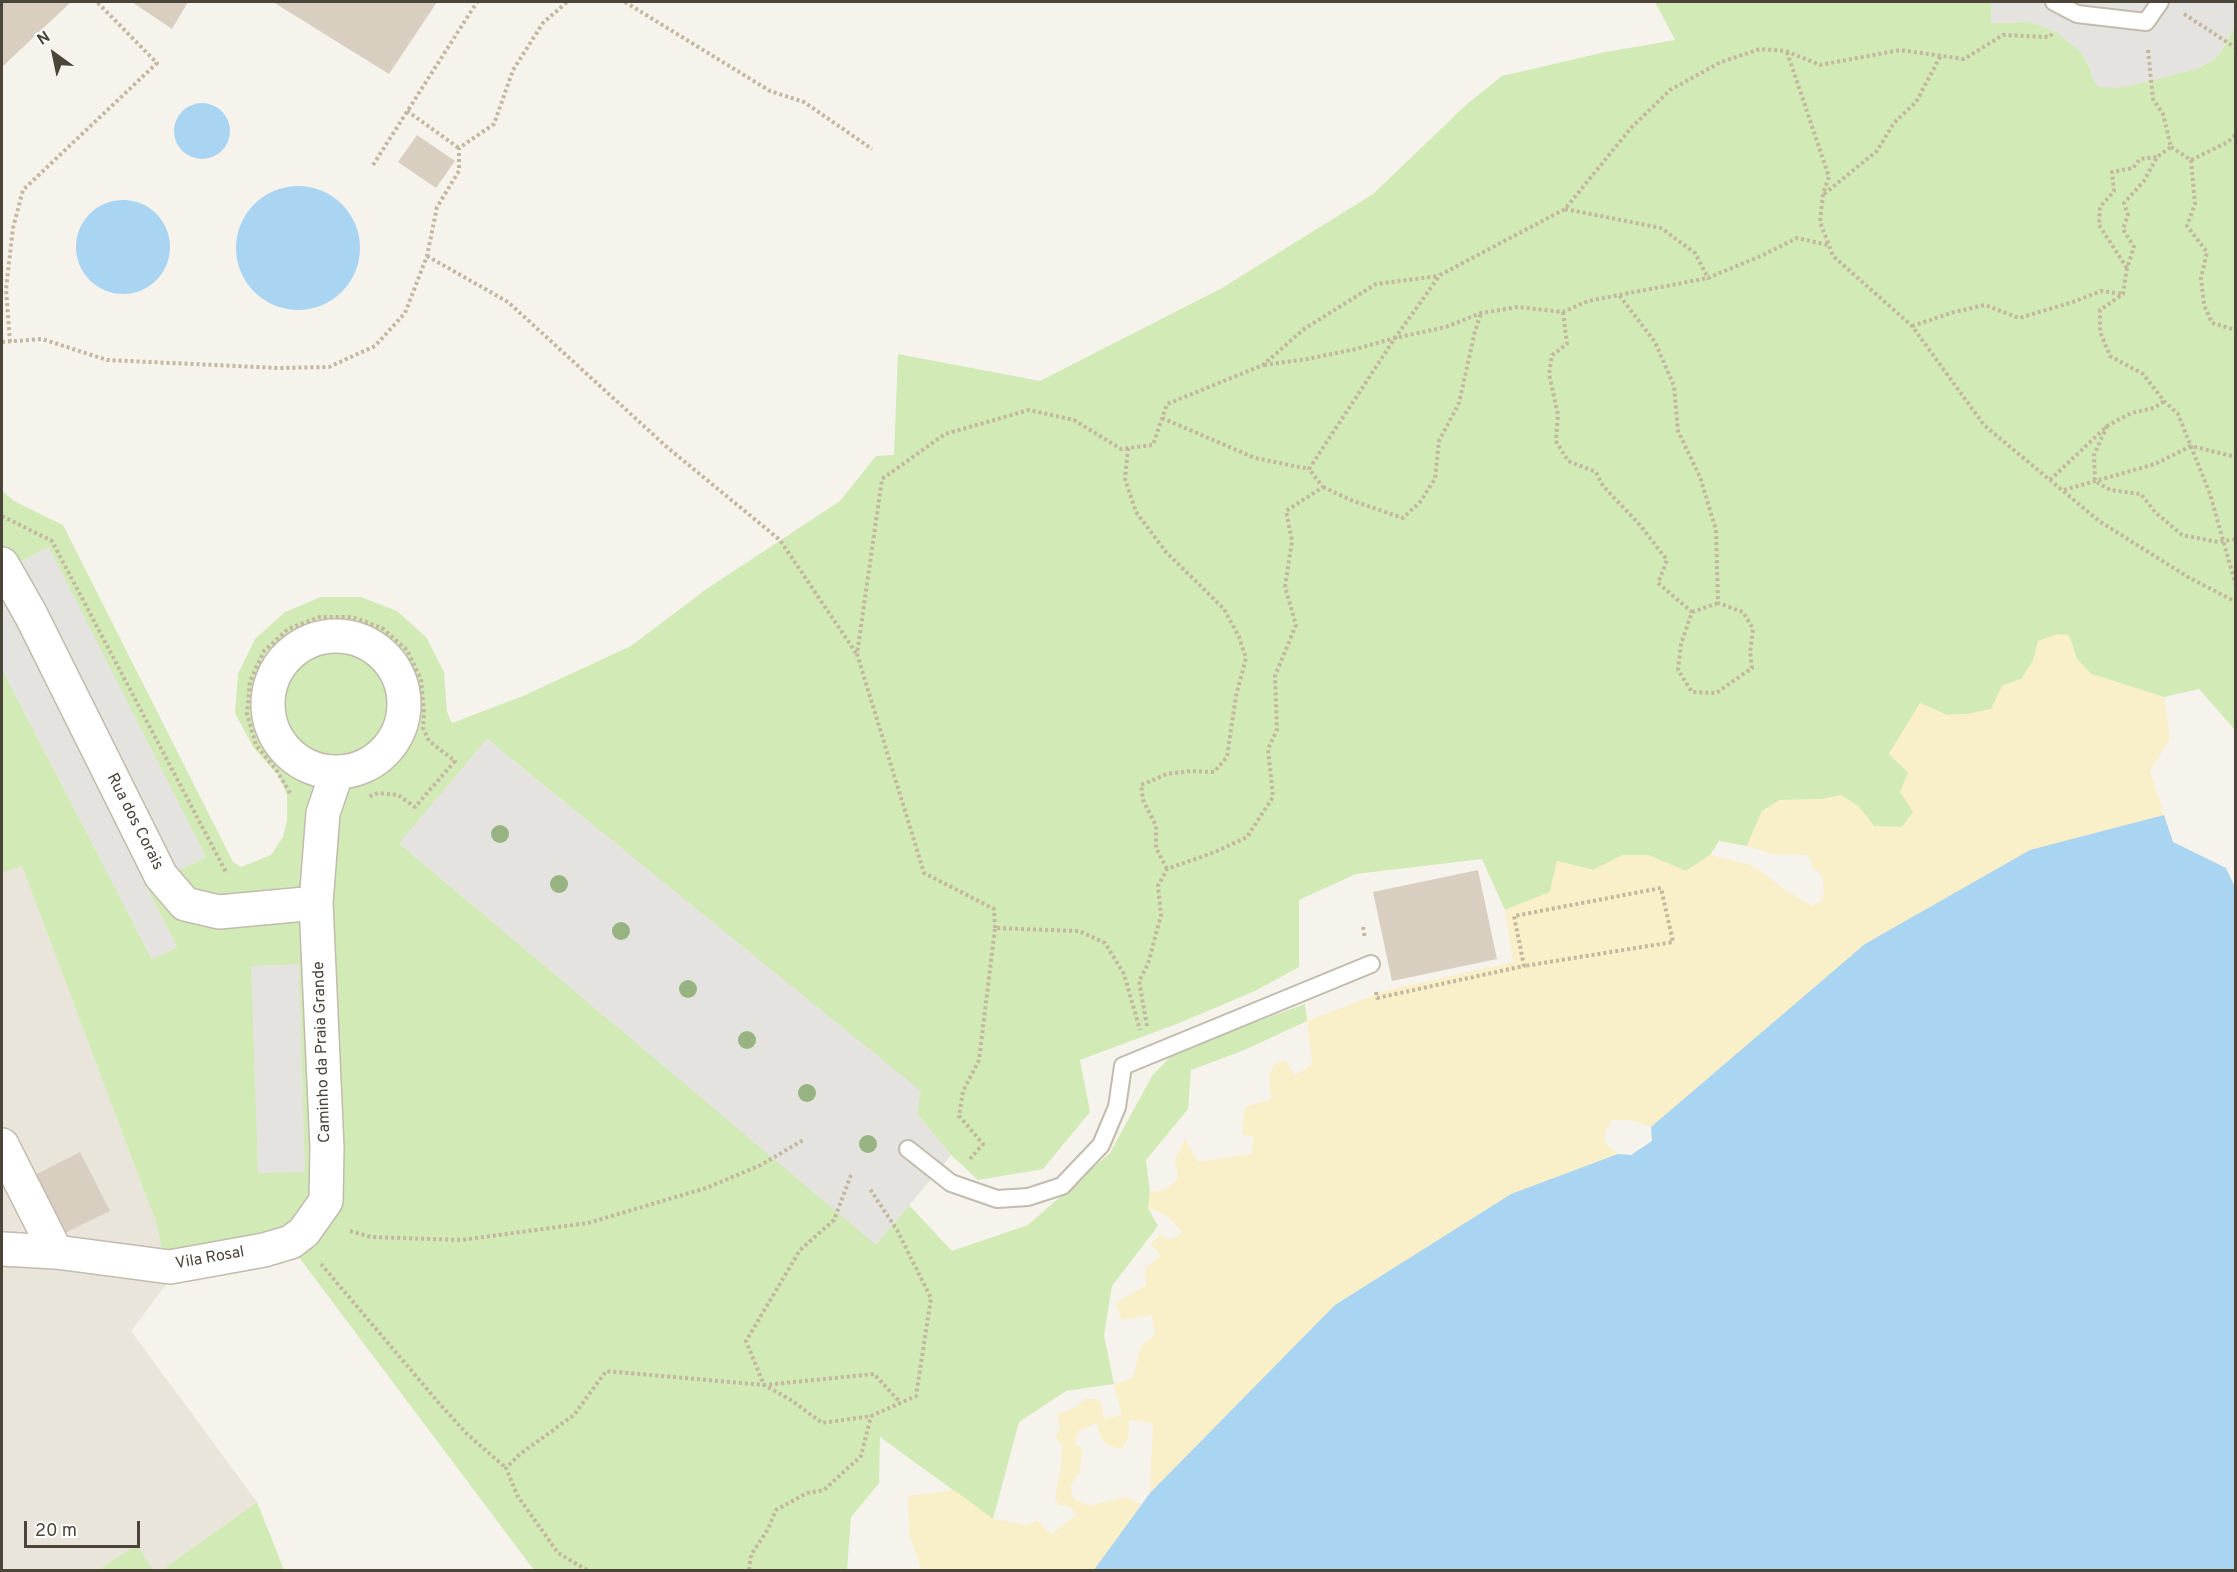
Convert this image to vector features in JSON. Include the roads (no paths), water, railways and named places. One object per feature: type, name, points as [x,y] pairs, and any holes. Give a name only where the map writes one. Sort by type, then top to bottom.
[{"type":"street","name":"Rua dos Corais","points":[[2,564],[31,615],[161,876],[185,904],[219,912],[316,903]]},
{"type":"street","points":[[323,637],[348,637],[371,646],[390,663],[402,685],[404,710],[397,734],[381,755],[361,768],[337,772],[312,768],[290,755],[275,736],[268,711],[270,686],[281,664],[299,646],[323,637]]},
{"type":"street","points":[[316,903],[323,813],[337,772]]},
{"type":"street","name":"Caminho da Praia Grande","points":[[316,903],[327,1148],[333,1214]]},
{"type":"street","points":[[2,1146],[56,1252]]},
{"type":"street","name":"Vila Rosal","points":[[2,1249],[56,1252],[170,1267],[264,1250],[291,1242],[333,1214]]},
{"type":"lane","points":[[2054,2],[2077,14],[2146,22],[2160,2]]},
{"type":"lane","points":[[908,1149],[951,1183],[997,1199],[1028,1197],[1062,1186],[1101,1145],[1117,1107],[1123,1066],[1371,964]]},
{"type":"water","points":[[202,103],[217,108],[225,116],[230,131],[225,146],[217,154],[202,159],[187,154],[179,146],[174,131],[179,116],[187,108]]},
{"type":"water","points":[[298,186],[322,191],[342,204],[355,224],[360,248],[355,272],[342,292],[322,305],[298,310],[274,305],[254,292],[241,272],[236,248],[241,224],[254,204],[274,191]]},
{"type":"water","points":[[123,200],[141,204],[156,214],[166,229],[170,247],[166,265],[156,280],[141,290],[123,294],[105,290],[90,280],[80,265],[76,247],[80,229],[90,214],[105,204]]},
{"type":"water","points":[[2164,815],[2173,842],[2226,868],[2235,887],[2235,1570],[1094,1570],[1150,1493],[1335,1305],[1511,1194],[1618,1154],[1631,1155],[1652,1141],[1651,1127],[1865,944],[2030,850]]}]
